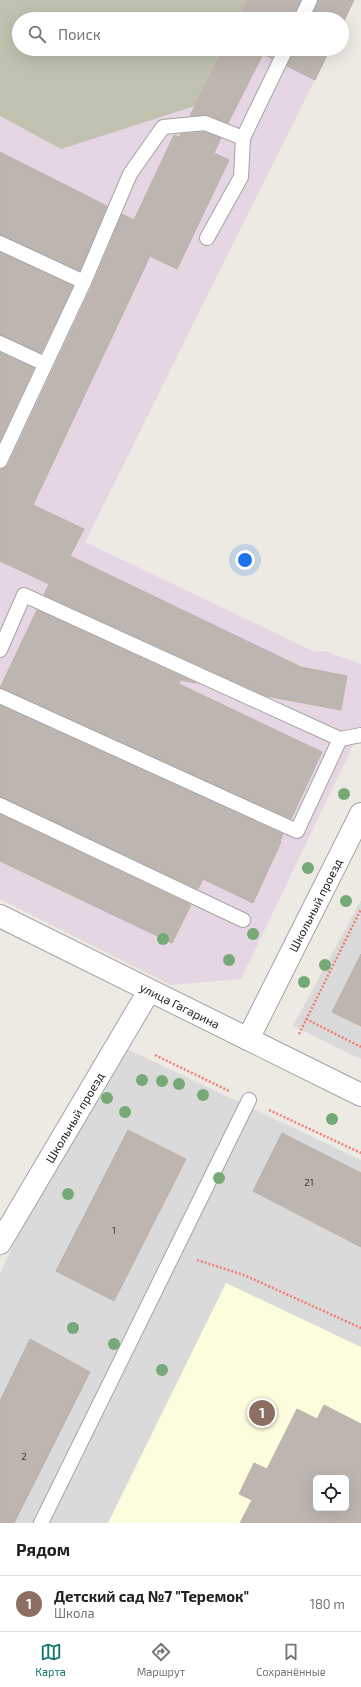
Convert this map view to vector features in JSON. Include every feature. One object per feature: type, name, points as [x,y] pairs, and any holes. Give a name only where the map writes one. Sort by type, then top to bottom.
[{"type":"street","name":"Школьный проезд","points":[[248,1039],[361,814]]},
{"type":"street","name":"улица Гагарина","points":[[0,916],[149,991],[361,1094]]},
{"type":"street","name":"Школьный проезд","points":[[0,1243],[149,991]]},
{"type":"lane","points":[[304,12],[310,0]]},
{"type":"lane","points":[[208,238],[241,177],[243,138],[283,56]]},
{"type":"lane","points":[[0,461],[84,282],[130,174],[163,127],[205,123],[243,138]]},
{"type":"lane","points":[[0,243],[84,282]]},
{"type":"lane","points":[[0,343],[45,364]]},
{"type":"lane","points":[[0,650],[24,595],[340,740],[361,735]]},
{"type":"lane","points":[[0,696],[297,831],[340,740]]},
{"type":"lane","points":[[0,805],[242,920]]},
{"type":"lane","points":[[41,1523],[248,1100]]},
{"type":"path","points":[[297,1036],[361,909]]},
{"type":"path","points":[[306,1020],[361,1047]]},
{"type":"path","points":[[174,1252],[244,1275],[361,1328]]},
{"type":"shaded area","points":[[0,0],[248,0],[242,12],[12,12],[12,56],[220,56],[195,106],[61,149],[0,116]]},
{"type":"shaded area","points":[[212,56],[327,56],[85,542],[315,652],[325,651],[361,664],[361,729],[241,979],[171,985],[0,899],[0,116],[61,149]]},
{"type":"shaded area","points":[[361,900],[361,1059],[293,1026]]},
{"type":"shaded area","points":[[108,1040],[361,1160],[361,1523],[0,1523],[0,1274]]},
{"type":"shaded area","points":[[226,1283],[361,1347],[361,1523],[108,1523]]},
{"type":"building","points":[[248,0],[301,0],[296,12],[242,12]]},
{"type":"building","points":[[318,0],[354,0],[348,12],[313,12]]},
{"type":"building","points":[[220,56],[262,56],[228,123],[208,115],[190,116]]},
{"type":"building","points":[[267,56],[274,56],[272,59]]},
{"type":"building","points":[[291,56],[327,56],[315,80],[287,66]]},
{"type":"building","points":[[204,132],[221,138],[214,153],[229,160],[177,269],[150,256],[33,505],[84,529],[70,556],[301,667],[347,676],[341,710],[266,696],[44,595],[49,584],[0,561],[0,469],[5,468],[8,465],[92,286],[122,214],[134,220],[174,135],[179,137],[181,134]]},
{"type":"building","points":[[0,152],[107,206],[80,271],[0,235]]},
{"type":"building","points":[[0,252],[73,286],[41,353],[0,335]]},
{"type":"building","points":[[0,352],[34,368],[0,441]]},
{"type":"building","points":[[37,610],[196,683],[180,680],[179,684],[322,752],[291,819],[0,688]]},
{"type":"building","points":[[0,705],[283,834],[280,841],[281,842],[253,903],[203,879],[198,889],[0,797]]},
{"type":"building","points":[[0,814],[191,905],[172,943],[0,861]]},
{"type":"building","points":[[361,954],[361,1026],[332,1012]]},
{"type":"building","points":[[128,1130],[186,1159],[114,1301],[56,1271]]},
{"type":"building","points":[[282,1133],[361,1173],[361,1247],[253,1191]]},
{"type":"building","points":[[30,1339],[90,1372],[14,1523],[0,1523],[0,1401]]},
{"type":"building","points":[[324,1405],[361,1424],[361,1523],[240,1523],[252,1500],[239,1494],[254,1463],[267,1469],[297,1409],[317,1419]]},
{"type":"place","name":"Детский сад №7 \"Теремок\"","points":[[262,1413]]}]
